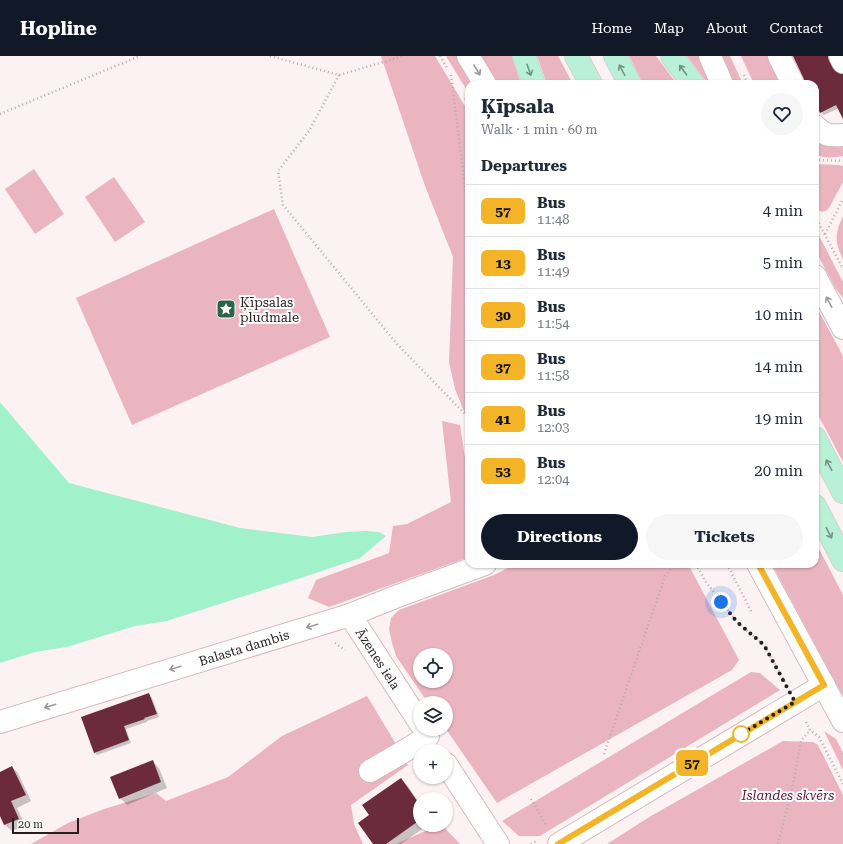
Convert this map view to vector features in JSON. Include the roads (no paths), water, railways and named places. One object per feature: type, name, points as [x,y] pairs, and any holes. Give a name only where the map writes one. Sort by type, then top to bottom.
[{"type":"main road","points":[[524,56],[533,80]]},
{"type":"main road","points":[[576,56],[589,80]]},
{"type":"main road","points":[[615,56],[628,80]]},
{"type":"main road","points":[[672,56],[691,80]]},
{"type":"main road","points":[[819,446],[843,492]]},
{"type":"main road","points":[[819,514],[843,560]]},
{"type":"street","points":[[468,56],[483,80]]},
{"type":"street","points":[[710,56],[720,80]]},
{"type":"street","points":[[779,56],[791,80]]},
{"type":"street","points":[[840,56],[843,62]]},
{"type":"street","points":[[819,131],[821,133],[830,136],[843,135]]},
{"type":"street","points":[[819,283],[843,328]]},
{"type":"street","name":"Balasta dambis","points":[[0,722],[350,615],[474,568]]},
{"type":"street","points":[[760,568],[843,721]]},
{"type":"street","name":"Āzenes iela","points":[[350,615],[413,713]]},
{"type":"street","points":[[558,844],[824,685]]},
{"type":"street","points":[[370,771],[413,746],[426,736]]},
{"type":"street","points":[[453,775],[498,844]]},
{"type":"place","name":"Ķīpsalas pludmale","points":[[226,309]]},
{"type":"park label","name":"Islandes skvērs","points":[[788,795]]}]
